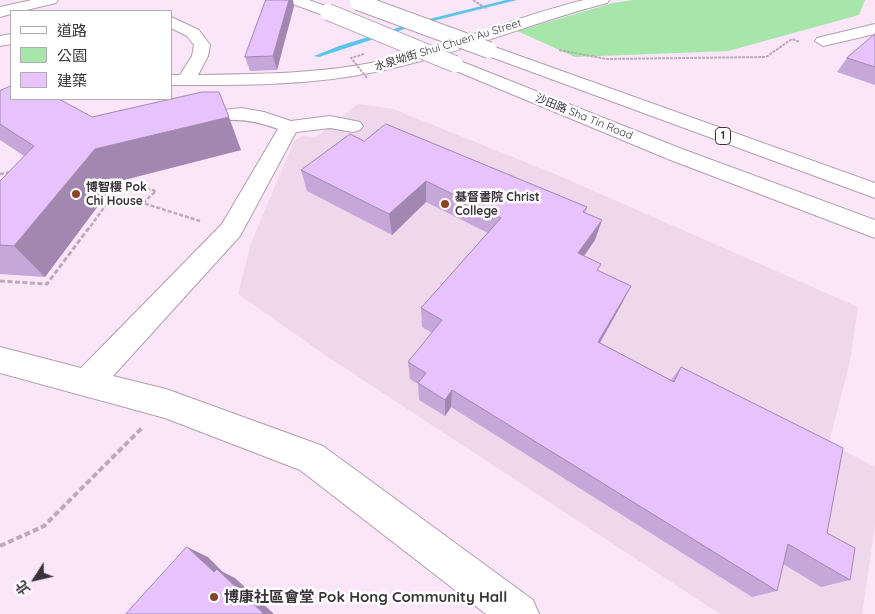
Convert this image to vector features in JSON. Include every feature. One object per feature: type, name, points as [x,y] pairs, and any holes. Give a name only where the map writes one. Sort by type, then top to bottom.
[{"type":"main road","points":[[0,12],[51,0]]},
{"type":"main road","name":"沙田路 Sha Tin Road","points":[[295,0],[675,154],[875,229]]},
{"type":"main road","name":"水泉坳街 Shui Chuen Au Street","points":[[178,80],[273,80],[351,72],[393,62],[602,0]]},
{"type":"main road","name":"1","points":[[356,1],[875,191]]},
{"type":"main road","points":[[172,22],[194,33],[202,45],[200,56],[178,80]]},
{"type":"main road","points":[[823,41],[875,28]]},
{"type":"main road","points":[[172,124],[226,113],[245,113],[269,118],[289,127],[330,122],[353,126]]},
{"type":"main road","points":[[88,382],[231,230],[289,127]]},
{"type":"main road","points":[[0,360],[166,404],[311,458],[519,614]]},
{"type":"path","points":[[473,0],[487,9]]},
{"type":"path","points":[[550,48],[607,59],[766,57],[792,39],[810,45],[823,41]]},
{"type":"path","points":[[0,174],[20,171]]},
{"type":"path","points":[[0,281],[47,284],[122,183],[156,191],[143,203],[206,222]]},
{"type":"path","points":[[0,546],[44,526],[166,404]]},
{"type":"shaded area","points":[[358,104],[393,109],[555,174],[858,307],[850,361],[829,443],[875,467],[875,526],[862,614],[720,614],[328,357],[238,294],[251,243],[294,141],[303,136],[316,137]]},
{"type":"green space","points":[[633,0],[865,0],[859,15],[728,51],[575,57],[517,31],[613,3]]},
{"type":"building","points":[[266,0],[289,0],[273,56],[245,57]]},
{"type":"building","points":[[875,34],[875,67],[847,58]]},
{"type":"building","points":[[10,86],[10,100],[61,100],[92,117],[202,92],[219,92],[229,117],[95,149],[14,246],[0,245],[0,181],[34,146],[0,124],[0,91]]},
{"type":"building","points":[[386,124],[587,207],[583,212],[602,220],[578,253],[601,264],[597,270],[631,286],[598,342],[674,382],[681,367],[843,448],[827,533],[855,548],[850,580],[788,544],[777,591],[452,390],[445,400],[418,383],[426,373],[408,362],[442,320],[421,308],[501,218],[426,181],[389,214],[301,170],[350,134],[364,141]]},
{"type":"building","name":"博康社區會堂 Pok Hong Community Hall","points":[[187,547],[214,572],[217,569],[264,614],[126,614]]},
{"type":"waterway","points":[[317,56],[415,24],[514,0]]},
{"type":"place","name":"博智樓 Pok Chi House","points":[[76,194]]},
{"type":"place","name":"基督書院 Christ College","points":[[445,204]]},
{"type":"place","name":"博康社區會堂 Pok Hong Community Hall","points":[[214,597]]}]
